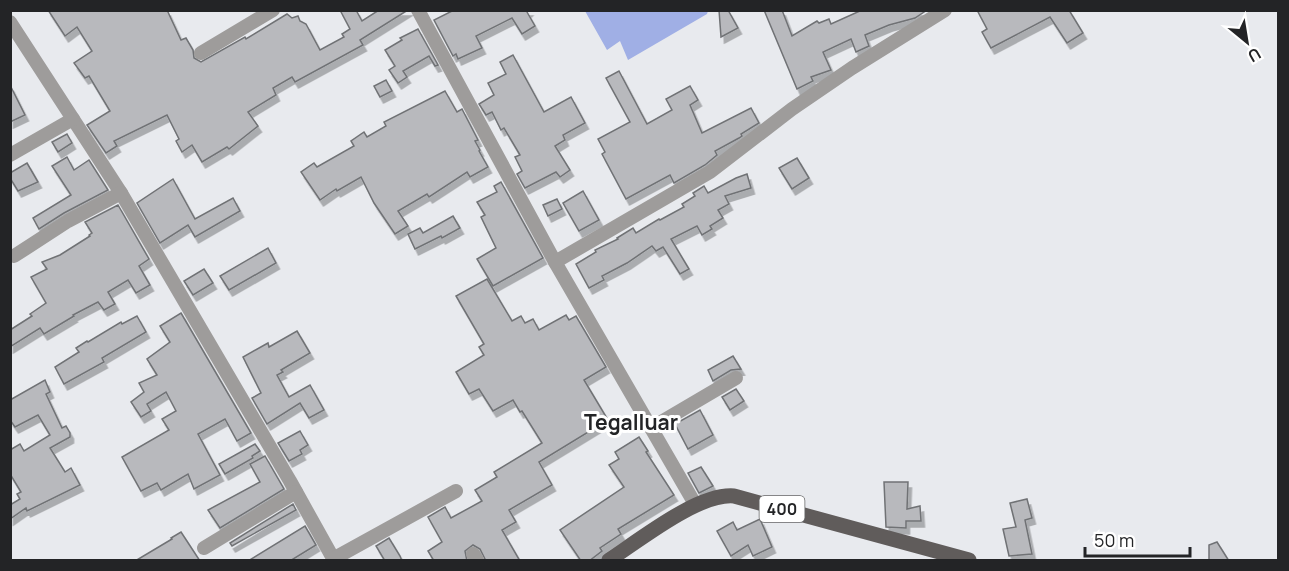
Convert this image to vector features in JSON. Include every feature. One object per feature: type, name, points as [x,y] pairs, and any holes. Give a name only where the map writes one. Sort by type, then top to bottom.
[{"type":"main road","name":"400","points":[[609,561],[695,504],[722,495],[734,496],[969,561]]},
{"type":"street","points":[[201,53],[273,10]]},
{"type":"street","points":[[418,10],[555,262],[695,504]]},
{"type":"street","points":[[555,262],[710,172],[792,109],[852,68],[945,10]]},
{"type":"street","points":[[10,22],[121,193],[296,492],[333,560],[456,491]]},
{"type":"street","points":[[10,155],[73,119]]},
{"type":"street","points":[[14,256],[68,220],[121,193]]},
{"type":"street","points":[[651,428],[736,378]]},
{"type":"street","points":[[204,548],[296,492]]},
{"type":"water","points":[[585,11],[708,11],[707,14],[628,60],[620,41],[607,50]]},
{"type":"building","points":[[48,10],[167,10],[181,40],[186,38],[193,50],[194,58],[201,62],[245,37],[246,39],[287,14],[292,18],[298,16],[300,21],[306,24],[320,50],[344,37],[342,34],[350,29],[340,10],[356,10],[362,21],[379,10],[408,10],[360,40],[363,45],[295,82],[292,77],[273,88],[276,95],[248,112],[258,126],[229,149],[227,147],[202,162],[192,145],[182,152],[176,141],[179,139],[167,115],[114,141],[117,146],[106,153],[87,125],[110,111],[89,76],[85,78],[74,63],[92,51],[77,27],[65,36]]},
{"type":"building","points":[[454,10],[529,10],[527,12],[535,26],[522,34],[512,18],[476,36],[482,48],[458,59],[456,54],[453,56],[434,20]]},
{"type":"building","points":[[719,10],[728,10],[738,28],[721,37]]},
{"type":"building","points":[[764,10],[782,10],[792,36],[817,21],[819,23],[829,19],[831,24],[862,10],[927,10],[915,18],[865,35],[869,46],[856,52],[851,39],[823,52],[831,70],[811,77],[813,81],[797,89]]},
{"type":"building","points":[[977,10],[1069,10],[1083,33],[1067,43],[1050,17],[991,48],[982,32],[987,29]]},
{"type":"building","points":[[418,29],[438,65],[435,66],[429,56],[403,71],[407,77],[398,83],[389,70],[395,66],[385,50],[402,40],[400,38]]},
{"type":"building","points":[[513,55],[544,112],[571,97],[585,123],[563,135],[565,140],[555,146],[570,170],[560,177],[556,172],[525,188],[517,174],[522,171],[515,157],[520,155],[504,128],[501,130],[492,112],[486,115],[479,104],[494,95],[488,83],[506,74],[500,62]]},
{"type":"building","points":[[619,71],[647,124],[672,110],[666,99],[690,86],[698,100],[690,105],[702,133],[751,108],[759,123],[741,134],[739,138],[715,151],[717,155],[705,165],[674,183],[670,175],[626,199],[602,154],[605,152],[598,139],[630,122],[606,78]]},
{"type":"building","points":[[386,80],[392,91],[380,97],[374,86]]},
{"type":"building","points":[[10,85],[25,115],[10,122]]},
{"type":"building","points":[[445,91],[457,112],[462,109],[478,140],[475,141],[488,167],[470,177],[467,172],[429,197],[427,194],[398,211],[408,226],[395,234],[374,203],[361,177],[320,200],[301,172],[314,163],[317,167],[354,146],[351,141],[364,132],[367,137],[386,126],[384,122]]},
{"type":"building","points":[[67,134],[72,143],[58,152],[52,142]]},
{"type":"building","points":[[67,157],[74,170],[89,160],[108,190],[39,229],[33,218],[71,195],[52,166]]},
{"type":"building","points":[[797,158],[809,178],[792,189],[779,168]]},
{"type":"building","points":[[27,163],[38,182],[18,191],[10,178],[10,173]]},
{"type":"building","points":[[747,174],[751,188],[725,196],[729,204],[718,210],[723,218],[710,226],[712,229],[702,235],[697,226],[671,239],[689,269],[680,274],[663,247],[656,251],[652,246],[602,276],[604,280],[589,288],[576,264],[596,252],[595,250],[618,239],[633,228],[636,233],[684,207],[682,204],[695,196],[693,193],[704,186],[708,193]]},
{"type":"building","points":[[173,179],[195,219],[233,198],[240,211],[195,237],[188,225],[160,243],[137,203]]},
{"type":"building","points":[[501,182],[543,258],[493,286],[477,259],[496,248],[481,217],[485,215],[477,202],[497,192],[494,186]]},
{"type":"building","points":[[583,191],[599,220],[579,231],[563,203]]},
{"type":"building","points":[[557,199],[562,209],[548,216],[543,205]]},
{"type":"building","points":[[118,205],[149,259],[139,266],[150,285],[136,293],[128,280],[108,292],[115,304],[104,310],[98,302],[44,334],[40,328],[10,347],[10,330],[32,316],[30,314],[46,303],[31,277],[47,269],[42,262],[60,255],[90,236],[92,233],[85,222]]},
{"type":"building","points":[[453,216],[460,228],[415,249],[408,234],[420,228],[423,233]]},
{"type":"building","points":[[268,248],[276,263],[229,290],[220,276]]},
{"type":"building","points":[[204,269],[213,283],[193,295],[184,281]]},
{"type":"building","points":[[487,279],[512,321],[521,316],[525,323],[533,319],[539,330],[566,315],[569,320],[576,316],[606,367],[584,380],[608,420],[539,462],[552,485],[509,510],[516,522],[502,530],[520,561],[486,561],[480,549],[473,545],[465,551],[467,561],[434,561],[428,551],[442,542],[428,517],[445,507],[451,518],[482,501],[475,490],[497,477],[494,472],[542,443],[513,400],[493,411],[479,389],[469,394],[456,372],[484,355],[479,347],[484,344],[456,296]]},
{"type":"building","points":[[181,313],[251,433],[237,441],[225,419],[198,434],[220,475],[194,489],[188,474],[161,490],[157,483],[141,491],[122,457],[169,430],[162,419],[176,411],[166,392],[147,404],[151,411],[141,417],[131,402],[144,392],[139,383],[157,375],[147,359],[170,342],[160,326]]},
{"type":"building","points":[[137,316],[146,332],[102,358],[104,362],[64,384],[55,367],[79,352],[76,348],[87,341]]},
{"type":"building","points":[[297,331],[310,353],[281,370],[283,372],[277,375],[289,397],[310,385],[324,410],[309,418],[300,403],[267,424],[252,398],[261,393],[243,357],[268,343],[269,347]]},
{"type":"building","points":[[733,356],[741,369],[731,370],[713,381],[708,370]]},
{"type":"building","points":[[45,380],[50,392],[46,394],[62,428],[66,426],[70,433],[70,437],[50,448],[65,472],[71,468],[80,485],[27,511],[26,508],[10,519],[10,505],[20,499],[17,494],[21,492],[10,474],[10,450],[20,444],[24,451],[50,435],[38,415],[15,427],[10,420],[10,400]]},
{"type":"building","points":[[736,389],[744,401],[730,410],[722,397]]},
{"type":"building","points":[[700,410],[713,435],[688,449],[675,424]]},
{"type":"building","points":[[300,431],[308,445],[300,450],[302,454],[289,461],[278,443]]},
{"type":"building","points":[[639,437],[674,495],[618,529],[621,534],[600,548],[602,551],[589,561],[581,561],[560,530],[624,487],[609,465],[619,459],[615,452]]},
{"type":"building","points":[[255,444],[260,451],[252,456],[253,458],[225,474],[219,464]]},
{"type":"building","points":[[265,456],[284,489],[220,528],[208,510],[260,482],[250,464]]},
{"type":"building","points":[[701,467],[713,486],[699,493],[688,473]]},
{"type":"building","points":[[884,482],[908,482],[907,509],[920,506],[921,521],[906,521],[906,528],[886,527]]},
{"type":"building","points":[[1027,499],[1032,518],[1025,520],[1032,554],[1009,556],[1003,529],[1016,527],[1010,503]]},
{"type":"building","points":[[293,504],[296,510],[232,546],[230,543]]},
{"type":"building","points":[[760,519],[772,547],[753,556],[748,545],[731,556],[717,531],[733,522],[737,530]]},
{"type":"building","points":[[305,526],[316,545],[290,561],[248,561]]},
{"type":"building","points":[[181,532],[200,561],[135,561],[172,539]]},
{"type":"building","points":[[389,538],[402,561],[385,561],[376,546]]},
{"type":"building","points":[[1217,542],[1229,561],[1209,561],[1209,545]]},
{"type":"district","name":"Tegalluar","points":[[631,422]]}]
